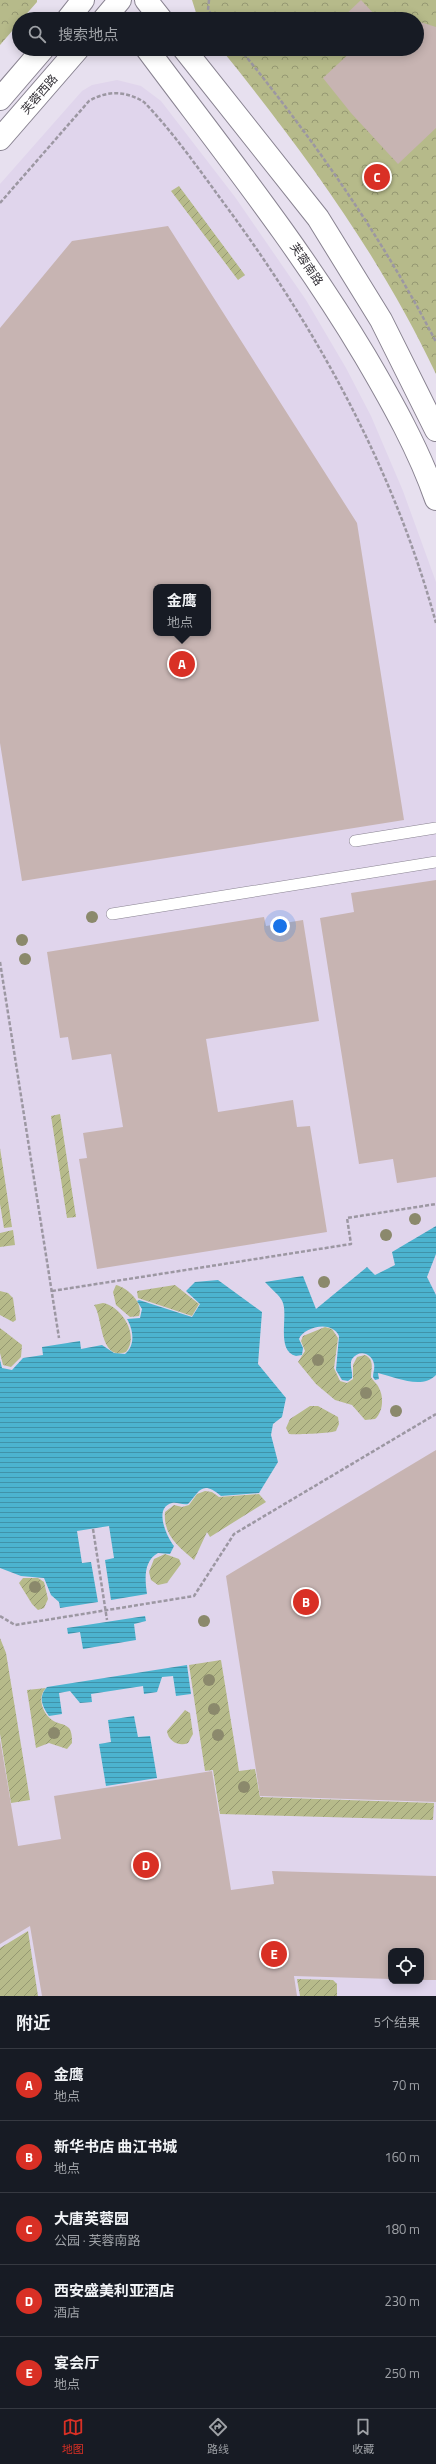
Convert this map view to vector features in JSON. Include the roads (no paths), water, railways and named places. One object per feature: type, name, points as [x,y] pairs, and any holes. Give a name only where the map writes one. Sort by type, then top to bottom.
[{"type":"main road","points":[[74,12],[84,0]]},
{"type":"main road","points":[[146,0],[155,12]]},
{"type":"main road","points":[[0,98],[37,56]]},
{"type":"main road","name":"芙蓉西路","points":[[0,139],[72,56]]},
{"type":"main road","name":"芙蓉南路","points":[[152,56],[280,225],[329,296],[388,395],[430,482],[436,500]]},
{"type":"main road","points":[[190,56],[318,218],[429,401],[436,430]]},
{"type":"lane","points":[[355,841],[436,828]]},
{"type":"lane","points":[[112,914],[436,862]]},
{"type":"water","points":[[436,1226],[436,1254],[427,1277],[436,1295],[436,1375],[423,1382],[416,1382],[378,1373],[379,1379],[375,1380],[373,1377],[373,1360],[368,1355],[362,1353],[358,1354],[352,1359],[352,1378],[348,1381],[342,1380],[336,1370],[339,1336],[330,1328],[324,1327],[311,1329],[302,1335],[299,1339],[303,1348],[302,1355],[296,1356],[290,1353],[286,1348],[284,1341],[284,1309],[282,1300],[265,1282],[303,1276],[316,1309],[367,1267],[375,1275],[395,1265],[392,1252]]},
{"type":"water","points":[[218,1280],[262,1312],[258,1364],[286,1398],[282,1417],[273,1424],[271,1435],[278,1462],[259,1493],[221,1496],[214,1491],[205,1488],[198,1492],[188,1504],[172,1503],[166,1506],[162,1516],[163,1523],[165,1530],[174,1546],[170,1554],[158,1553],[153,1556],[147,1566],[147,1594],[111,1600],[105,1560],[114,1558],[109,1526],[77,1531],[82,1563],[91,1562],[98,1602],[60,1608],[59,1602],[51,1595],[44,1578],[21,1576],[0,1568],[0,1360],[2,1368],[12,1370],[23,1358],[43,1355],[42,1347],[80,1341],[81,1349],[102,1345],[114,1353],[125,1354],[132,1342],[131,1327],[127,1319],[140,1318],[142,1309],[137,1301],[139,1300],[192,1317],[200,1304],[186,1291],[195,1282]]},
{"type":"water","points":[[145,1616],[146,1621],[134,1624],[136,1640],[83,1649],[80,1632],[68,1634],[67,1628]]},
{"type":"water","points":[[187,1665],[191,1694],[176,1696],[173,1676],[162,1677],[157,1692],[144,1694],[143,1686],[91,1694],[92,1702],[80,1703],[70,1691],[59,1693],[62,1714],[49,1716],[44,1709],[42,1702],[44,1691],[47,1687]]},
{"type":"water","points":[[134,1716],[138,1737],[150,1736],[157,1778],[106,1786],[99,1744],[111,1742],[108,1720]]},
{"type":"place","name":"大唐芙蓉园","points":[[377,177]]},
{"type":"place","name":"金鹰","points":[[182,664]]},
{"type":"place","name":"新华书店 曲江书城","points":[[306,1602]]},
{"type":"place","name":"西安盛美利亚酒店","points":[[146,1865]]},
{"type":"place","name":"宴会厅","points":[[274,1954]]}]
